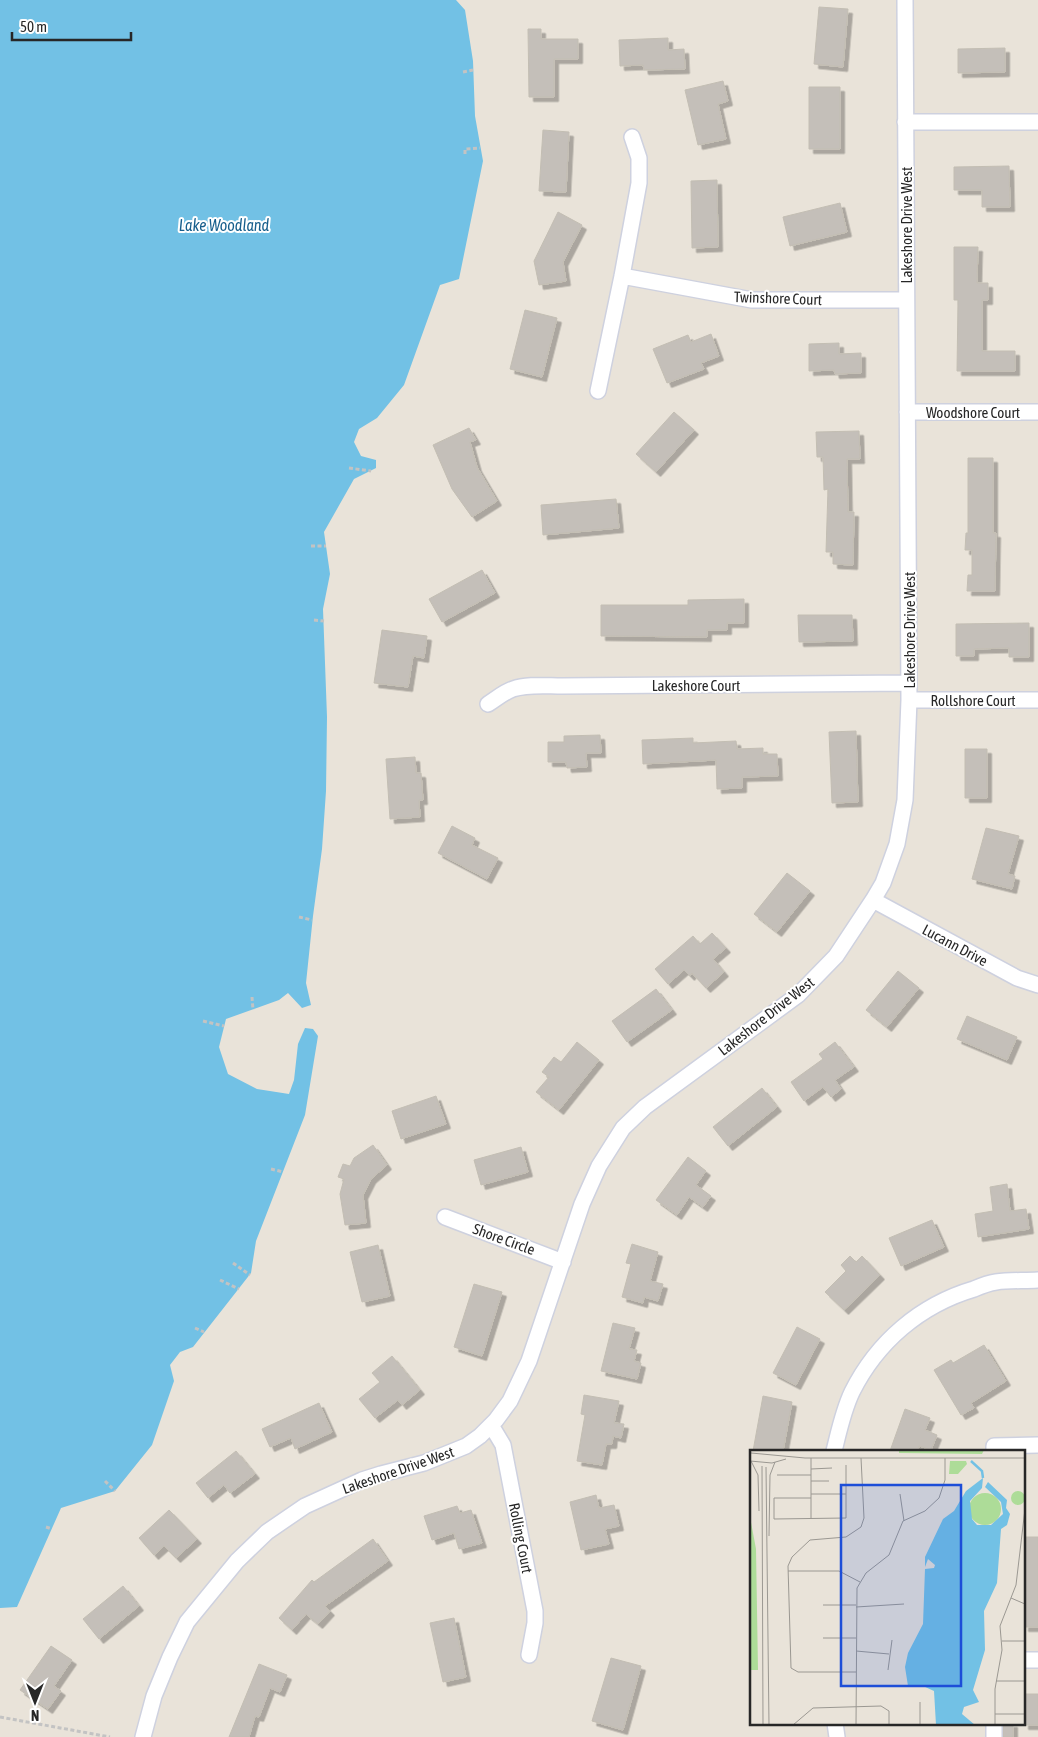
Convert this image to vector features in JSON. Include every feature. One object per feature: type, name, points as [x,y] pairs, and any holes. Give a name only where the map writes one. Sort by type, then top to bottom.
[{"type":"street","name":"Lakeshore Drive West","points":[[143,1737],[154,1696],[187,1622],[237,1561],[267,1532],[305,1506],[362,1480],[424,1463],[458,1450],[480,1436],[491,1425],[510,1401],[529,1361],[582,1204],[599,1166],[623,1128],[645,1107],[798,995],[836,956],[883,883],[897,844],[906,800],[909,700],[905,0]]},
{"type":"street","points":[[906,122],[1038,122]]},
{"type":"street","points":[[598,391],[639,183],[639,158],[632,137]]},
{"type":"street","name":"Twinshore Court","points":[[622,276],[752,300],[906,300]]},
{"type":"street","name":"Woodshore Court","points":[[908,412],[1038,412]]},
{"type":"street","name":"Lakeshore Court","points":[[488,704],[502,694],[521,688],[909,683]]},
{"type":"street","name":"Rollshore Court","points":[[909,700],[1038,700]]},
{"type":"street","name":"Lucann Drive","points":[[873,900],[1017,978],[1038,985]]},
{"type":"street","name":"Shore Circle","points":[[445,1217],[564,1262]]},
{"type":"street","points":[[834,1450],[843,1416],[852,1393],[882,1347],[901,1328],[926,1310],[958,1294],[995,1282],[1038,1280]]},
{"type":"street","name":"Rolling Court","points":[[491,1425],[503,1445],[535,1611],[535,1623],[529,1655]]},
{"type":"street","points":[[994,1448],[1038,1445]]},
{"type":"street","points":[[835,1724],[837,1737]]},
{"type":"street","points":[[994,1724],[994,1737]]},
{"type":"path","points":[[463,72],[473,70]]},
{"type":"path","points":[[465,154],[465,149],[480,148]]},
{"type":"path","points":[[349,468],[371,470]]},
{"type":"path","points":[[312,546],[326,546]]},
{"type":"path","points":[[314,620],[324,621]]},
{"type":"path","points":[[299,917],[312,920]]},
{"type":"path","points":[[252,997],[253,1010]]},
{"type":"path","points":[[203,1021],[224,1026]]},
{"type":"path","points":[[271,1170],[283,1172]]},
{"type":"path","points":[[233,1263],[250,1275]]},
{"type":"path","points":[[220,1280],[239,1289]]},
{"type":"path","points":[[195,1328],[204,1332]]},
{"type":"path","points":[[105,1481],[115,1491]]},
{"type":"path","points":[[46,1527],[52,1529]]},
{"type":"path","points":[[0,1717],[110,1737]]},
{"type":"water","name":"Lake Woodland","points":[[0,0],[456,0],[465,10],[473,61],[475,116],[483,161],[459,279],[440,285],[404,385],[377,418],[359,429],[354,442],[361,456],[376,460],[376,468],[354,479],[324,532],[330,574],[323,609],[327,717],[326,791],[322,849],[306,983],[311,1005],[302,1008],[288,993],[279,1000],[226,1019],[219,1047],[228,1074],[257,1089],[289,1094],[294,1080],[298,1044],[305,1028],[313,1029],[318,1036],[305,1115],[256,1241],[251,1273],[193,1347],[180,1352],[170,1365],[174,1381],[152,1445],[115,1491],[61,1508],[17,1607],[0,1608]]},
{"type":"building","points":[[819,7],[848,9],[843,67],[814,64]]},
{"type":"building","points":[[528,29],[541,29],[541,39],[578,39],[578,59],[554,59],[554,97],[529,97]]},
{"type":"building","points":[[668,38],[668,50],[684,49],[685,69],[644,70],[643,65],[620,66],[619,40]]},
{"type":"building","points":[[1005,48],[1005,72],[958,73],[958,49]]},
{"type":"building","points":[[723,81],[728,101],[718,104],[726,139],[698,145],[685,90]]},
{"type":"building","points":[[809,87],[840,87],[840,149],[809,149]]},
{"type":"building","points":[[543,130],[569,132],[566,192],[539,191]]},
{"type":"building","points":[[1009,166],[1010,207],[982,207],[982,190],[954,190],[954,167]]},
{"type":"building","points":[[717,180],[718,247],[692,248],[691,181]]},
{"type":"building","points":[[840,203],[847,232],[790,246],[783,217]]},
{"type":"building","points":[[558,212],[582,225],[563,262],[566,281],[539,285],[534,261]]},
{"type":"building","points":[[954,247],[978,247],[977,283],[988,283],[988,300],[982,300],[982,351],[1015,351],[1015,371],[957,371],[958,300],[954,300]]},
{"type":"building","points":[[525,310],[557,318],[542,377],[510,369]]},
{"type":"building","points":[[711,334],[719,356],[701,363],[704,369],[667,383],[653,349],[688,335],[691,342]]},
{"type":"building","points":[[839,343],[839,354],[861,353],[861,373],[835,374],[834,370],[809,371],[809,344]]},
{"type":"building","points":[[674,412],[694,430],[656,472],[636,454]]},
{"type":"building","points":[[469,428],[476,440],[470,442],[477,467],[497,501],[472,517],[452,489],[433,445]]},
{"type":"building","points":[[859,431],[860,459],[847,459],[848,512],[854,512],[853,565],[833,564],[833,552],[826,552],[828,489],[824,490],[823,457],[817,457],[816,432]]},
{"type":"building","points":[[968,458],[993,458],[993,533],[996,533],[995,591],[967,591],[968,575],[972,575],[972,550],[965,550],[966,533],[968,533]]},
{"type":"building","points":[[616,499],[619,528],[543,535],[541,505]]},
{"type":"building","points":[[482,570],[495,593],[442,622],[429,599]]},
{"type":"building","points":[[744,599],[744,623],[727,623],[727,630],[707,630],[707,637],[601,636],[601,605],[688,605],[688,600]]},
{"type":"building","points":[[798,615],[852,615],[853,641],[799,642]]},
{"type":"building","points":[[1029,623],[1029,657],[1009,657],[1009,648],[974,649],[974,656],[956,656],[956,624]]},
{"type":"building","points":[[382,630],[427,636],[424,658],[413,656],[408,687],[374,683]]},
{"type":"building","points":[[856,731],[858,802],[832,803],[829,732]]},
{"type":"building","points":[[600,735],[601,753],[586,753],[587,767],[567,768],[566,762],[548,762],[548,742],[564,742],[564,736]]},
{"type":"building","points":[[693,738],[693,743],[736,741],[737,749],[763,748],[763,754],[777,754],[778,776],[742,777],[742,788],[717,789],[716,760],[643,764],[642,740]]},
{"type":"building","points":[[965,749],[987,749],[987,798],[965,798]]},
{"type":"building","points":[[415,757],[416,773],[421,773],[423,800],[419,800],[420,817],[390,819],[386,759]]},
{"type":"building","points":[[452,826],[475,838],[472,845],[498,858],[487,879],[438,853]]},
{"type":"building","points":[[986,828],[1019,836],[1008,874],[1015,876],[1012,889],[972,879]]},
{"type":"building","points":[[787,873],[810,891],[777,932],[754,914]]},
{"type":"building","points":[[712,933],[726,948],[713,959],[724,972],[706,988],[692,973],[690,976],[684,970],[668,984],[655,969],[693,936],[700,944]]},
{"type":"building","points":[[898,971],[919,988],[887,1027],[866,1010]]},
{"type":"building","points":[[656,989],[672,1010],[627,1042],[612,1021]]},
{"type":"building","points":[[967,1016],[1017,1037],[1007,1060],[957,1039]]},
{"type":"building","points":[[577,1042],[599,1060],[559,1110],[536,1092],[549,1077],[542,1072],[554,1057],[561,1062]]},
{"type":"building","points":[[835,1042],[854,1067],[835,1080],[841,1089],[831,1097],[823,1087],[804,1101],[791,1082],[823,1059],[819,1054]]},
{"type":"building","points":[[762,1088],[777,1107],[728,1146],[713,1127]]},
{"type":"building","points":[[436,1096],[446,1124],[401,1139],[392,1111]]},
{"type":"building","points":[[373,1145],[387,1165],[371,1179],[363,1195],[366,1223],[345,1225],[340,1194],[344,1179],[338,1177],[343,1164],[350,1166],[354,1158]]},
{"type":"building","points":[[521,1147],[528,1172],[481,1185],[474,1160]]},
{"type":"building","points":[[688,1157],[706,1171],[696,1185],[711,1196],[703,1207],[689,1197],[677,1215],[656,1200]]},
{"type":"building","points":[[1007,1184],[1010,1211],[1026,1209],[1029,1229],[978,1237],[975,1214],[993,1211],[990,1187]]},
{"type":"building","points":[[932,1220],[944,1247],[901,1266],[889,1238]]},
{"type":"building","points":[[632,1244],[658,1252],[650,1281],[663,1284],[658,1301],[644,1297],[643,1303],[622,1297],[631,1264],[626,1263]]},
{"type":"building","points":[[378,1245],[390,1296],[362,1302],[350,1252]]},
{"type":"building","points":[[850,1256],[856,1262],[862,1256],[880,1275],[844,1310],[825,1292],[846,1271],[841,1265]]},
{"type":"building","points":[[474,1284],[502,1292],[482,1356],[454,1347]]},
{"type":"building","points":[[613,1323],[635,1328],[629,1349],[637,1350],[634,1361],[641,1363],[637,1379],[601,1371]]},
{"type":"building","points":[[797,1327],[820,1339],[796,1385],[773,1373]]},
{"type":"building","points":[[984,1345],[1006,1381],[971,1403],[974,1408],[961,1415],[934,1370],[951,1360],[953,1363]]},
{"type":"building","points":[[392,1356],[420,1390],[402,1405],[398,1400],[375,1418],[359,1399],[380,1382],[372,1373]]},
{"type":"building","points":[[584,1395],[619,1401],[614,1423],[624,1424],[621,1438],[613,1436],[612,1444],[606,1444],[602,1465],[577,1461],[585,1415],[581,1414]]},
{"type":"building","points":[[763,1396],[792,1402],[783,1450],[753,1450]]},
{"type":"building","points":[[319,1403],[332,1432],[295,1449],[291,1438],[270,1447],[262,1429]]},
{"type":"building","points":[[905,1409],[930,1418],[925,1430],[937,1435],[931,1450],[919,1446],[918,1450],[890,1450]]},
{"type":"building","points":[[236,1451],[255,1474],[230,1493],[224,1485],[208,1498],[196,1483]]},
{"type":"building","points":[[596,1495],[599,1508],[614,1505],[619,1526],[605,1529],[609,1544],[581,1550],[570,1502]]},
{"type":"building","points":[[457,1506],[460,1513],[471,1510],[482,1543],[459,1549],[454,1533],[432,1540],[424,1516]]},
{"type":"building","points":[[169,1510],[197,1539],[176,1558],[164,1546],[154,1555],[139,1538]]},
{"type":"building","points":[[1026,1537],[1038,1537],[1038,1627],[1026,1627]]},
{"type":"building","points":[[373,1539],[388,1561],[325,1606],[330,1611],[318,1624],[306,1614],[292,1630],[279,1618],[312,1580],[314,1582]]},
{"type":"building","points":[[123,1586],[139,1606],[99,1639],[83,1619]]},
{"type":"building","points":[[454,1618],[466,1677],[443,1682],[430,1623]]},
{"type":"building","points":[[51,1646],[72,1660],[54,1686],[61,1691],[48,1709],[20,1690]]},
{"type":"building","points":[[611,1658],[641,1666],[623,1730],[592,1721]]},
{"type":"building","points":[[259,1664],[287,1675],[280,1692],[270,1688],[259,1717],[255,1716],[249,1737],[229,1737]]},
{"type":"building","points":[[1026,1694],[1038,1694],[1038,1725],[1024,1725],[1026,1724]]},
{"type":"building","points":[[1003,1724],[1013,1724],[1013,1737],[1003,1737]]}]
